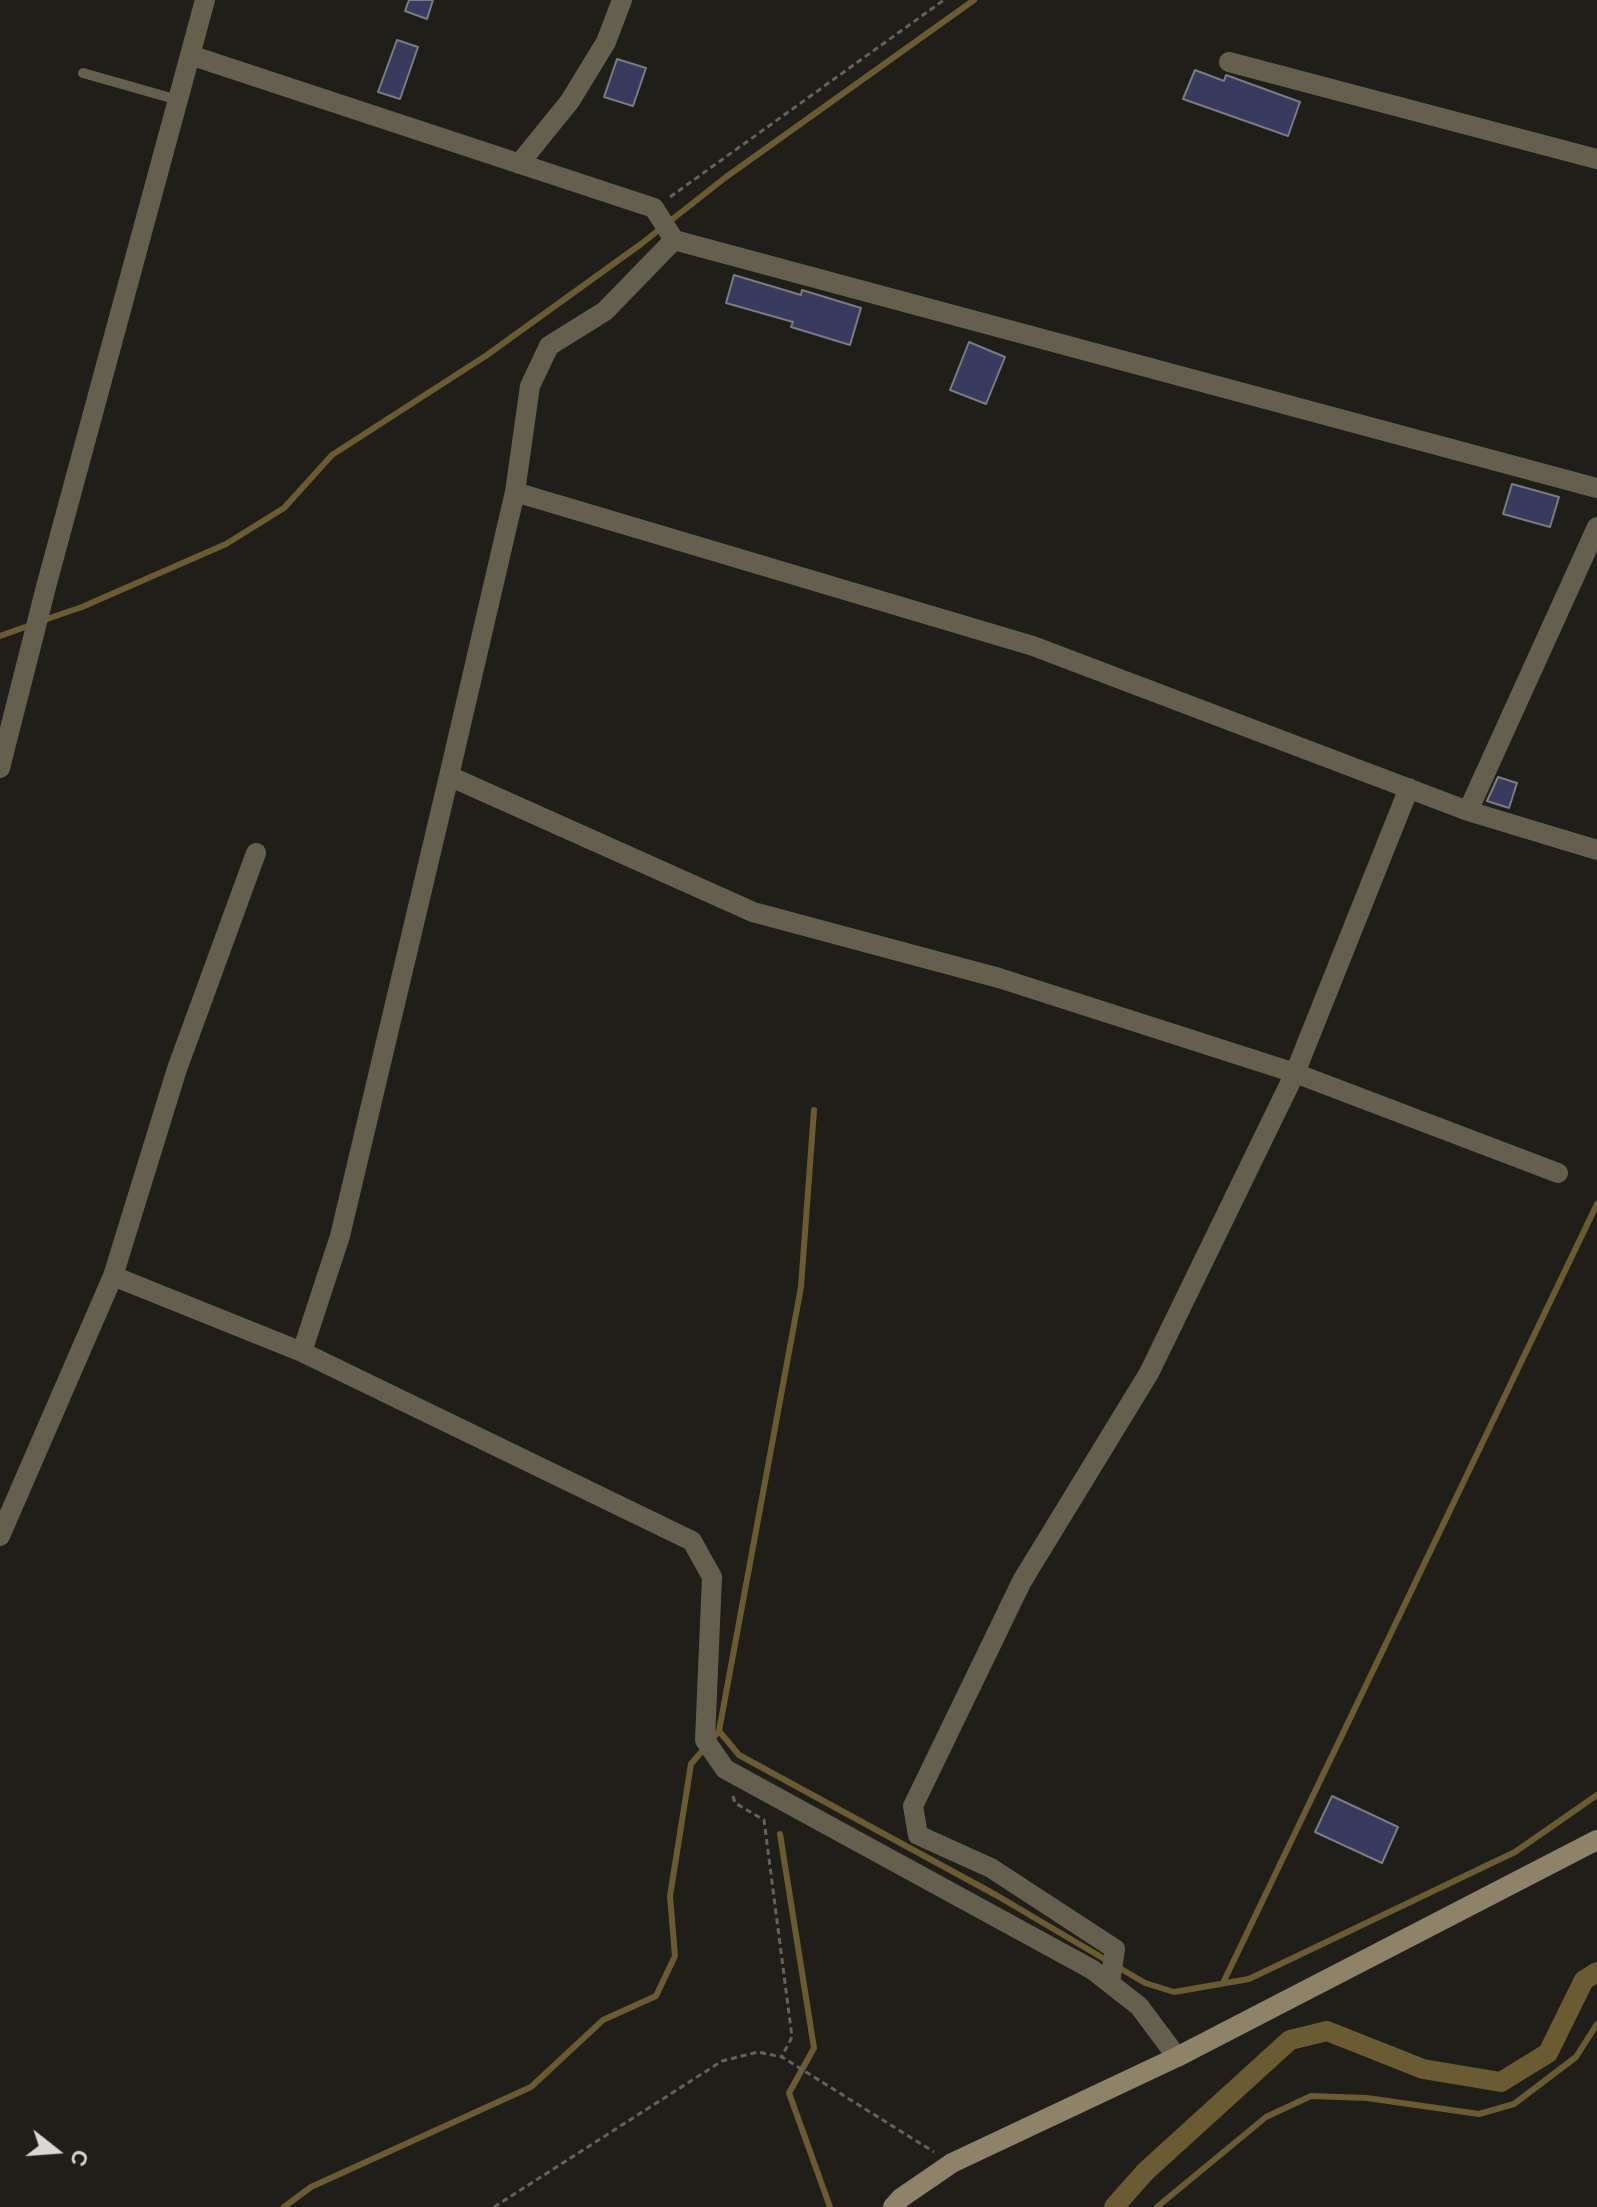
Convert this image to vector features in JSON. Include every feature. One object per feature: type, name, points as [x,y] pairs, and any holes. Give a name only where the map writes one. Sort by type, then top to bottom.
[{"type":"street","points":[[0,768],[205,0]]},
{"type":"street","points":[[519,164],[570,101],[606,42],[622,0]]},
{"type":"street","points":[[190,55],[654,208],[674,240],[1597,488]]},
{"type":"street","points":[[1229,62],[1597,159]]},
{"type":"street","points":[[302,1352],[340,1236],[449,776],[515,492],[530,386],[549,346],[605,311],[674,240]]},
{"type":"street","points":[[515,492],[1033,646],[1468,811],[1597,850]]},
{"type":"street","points":[[1468,811],[1597,527]]},
{"type":"street","points":[[449,776],[753,912],[999,978],[1295,1073],[1558,1173]]},
{"type":"street","points":[[1110,1983],[1115,1949],[991,1868],[918,1835],[913,1806],[1022,1581],[1149,1373],[1295,1073],[1409,788]]},
{"type":"street","points":[[0,1536],[113,1276],[177,1069],[256,853]]},
{"type":"street","points":[[113,1276],[302,1352],[692,1541],[712,1577],[705,1740],[725,1769],[1093,1970],[1139,2006],[1177,2057]]},
{"type":"street","points":[[893,2207],[901,2198],[952,2163],[1177,2057],[1597,1840]]},
{"type":"lane","points":[[83,73],[178,100]]},
{"type":"path","points":[[654,208],[944,0]]},
{"type":"path","points":[[725,1769],[735,1803],[764,1820],[792,2037],[782,2057]]},
{"type":"path","points":[[494,2207],[722,2061],[758,2052],[782,2057],[952,2163]]},
{"type":"building","points":[[409,0],[433,0],[427,19],[405,11]]},
{"type":"building","points":[[397,40],[418,47],[400,99],[378,92]]},
{"type":"building","points":[[617,59],[646,68],[633,106],[604,97]]},
{"type":"building","points":[[1195,70],[1224,81],[1226,75],[1300,102],[1288,136],[1183,99]]},
{"type":"building","points":[[734,275],[801,295],[802,290],[861,308],[850,345],[791,327],[793,322],[726,303]]},
{"type":"building","points":[[969,342],[1005,357],[986,404],[950,390]]},
{"type":"building","points":[[1512,484],[1559,497],[1550,527],[1503,514]]},
{"type":"building","points":[[1498,777],[1517,783],[1509,808],[1487,801]]},
{"type":"building","points":[[1332,1796],[1398,1827],[1382,1863],[1315,1832]]},
{"type":"waterway","points":[[41,621],[82,607],[226,544],[284,508],[332,455],[487,355],[641,244],[726,177],[974,0]]},
{"type":"waterway","points":[[0,636],[31,625]]},
{"type":"waterway","points":[[284,2207],[311,2187],[531,2087],[603,2020],[656,1996],[675,1956],[670,1896],[691,1764],[719,1731],[801,1287],[814,1110]]},
{"type":"waterway","points":[[1223,1983],[1597,1204]]},
{"type":"waterway","points":[[719,1731],[739,1755],[996,1895],[1145,1983],[1174,1992],[1249,1979],[1515,1852],[1597,1795]]},
{"type":"waterway","points":[[780,1834],[814,2048],[789,2093],[830,2207]]},
{"type":"waterway","points":[[1114,2207],[1146,2171],[1290,2040],[1327,2031],[1423,2069],[1501,2082],[1548,2053],[1584,1980],[1597,1972]]},
{"type":"waterway","points":[[1157,2207],[1266,2117],[1311,2096],[1367,2098],[1479,2114],[1514,2104],[1576,2057],[1597,2024]]}]
